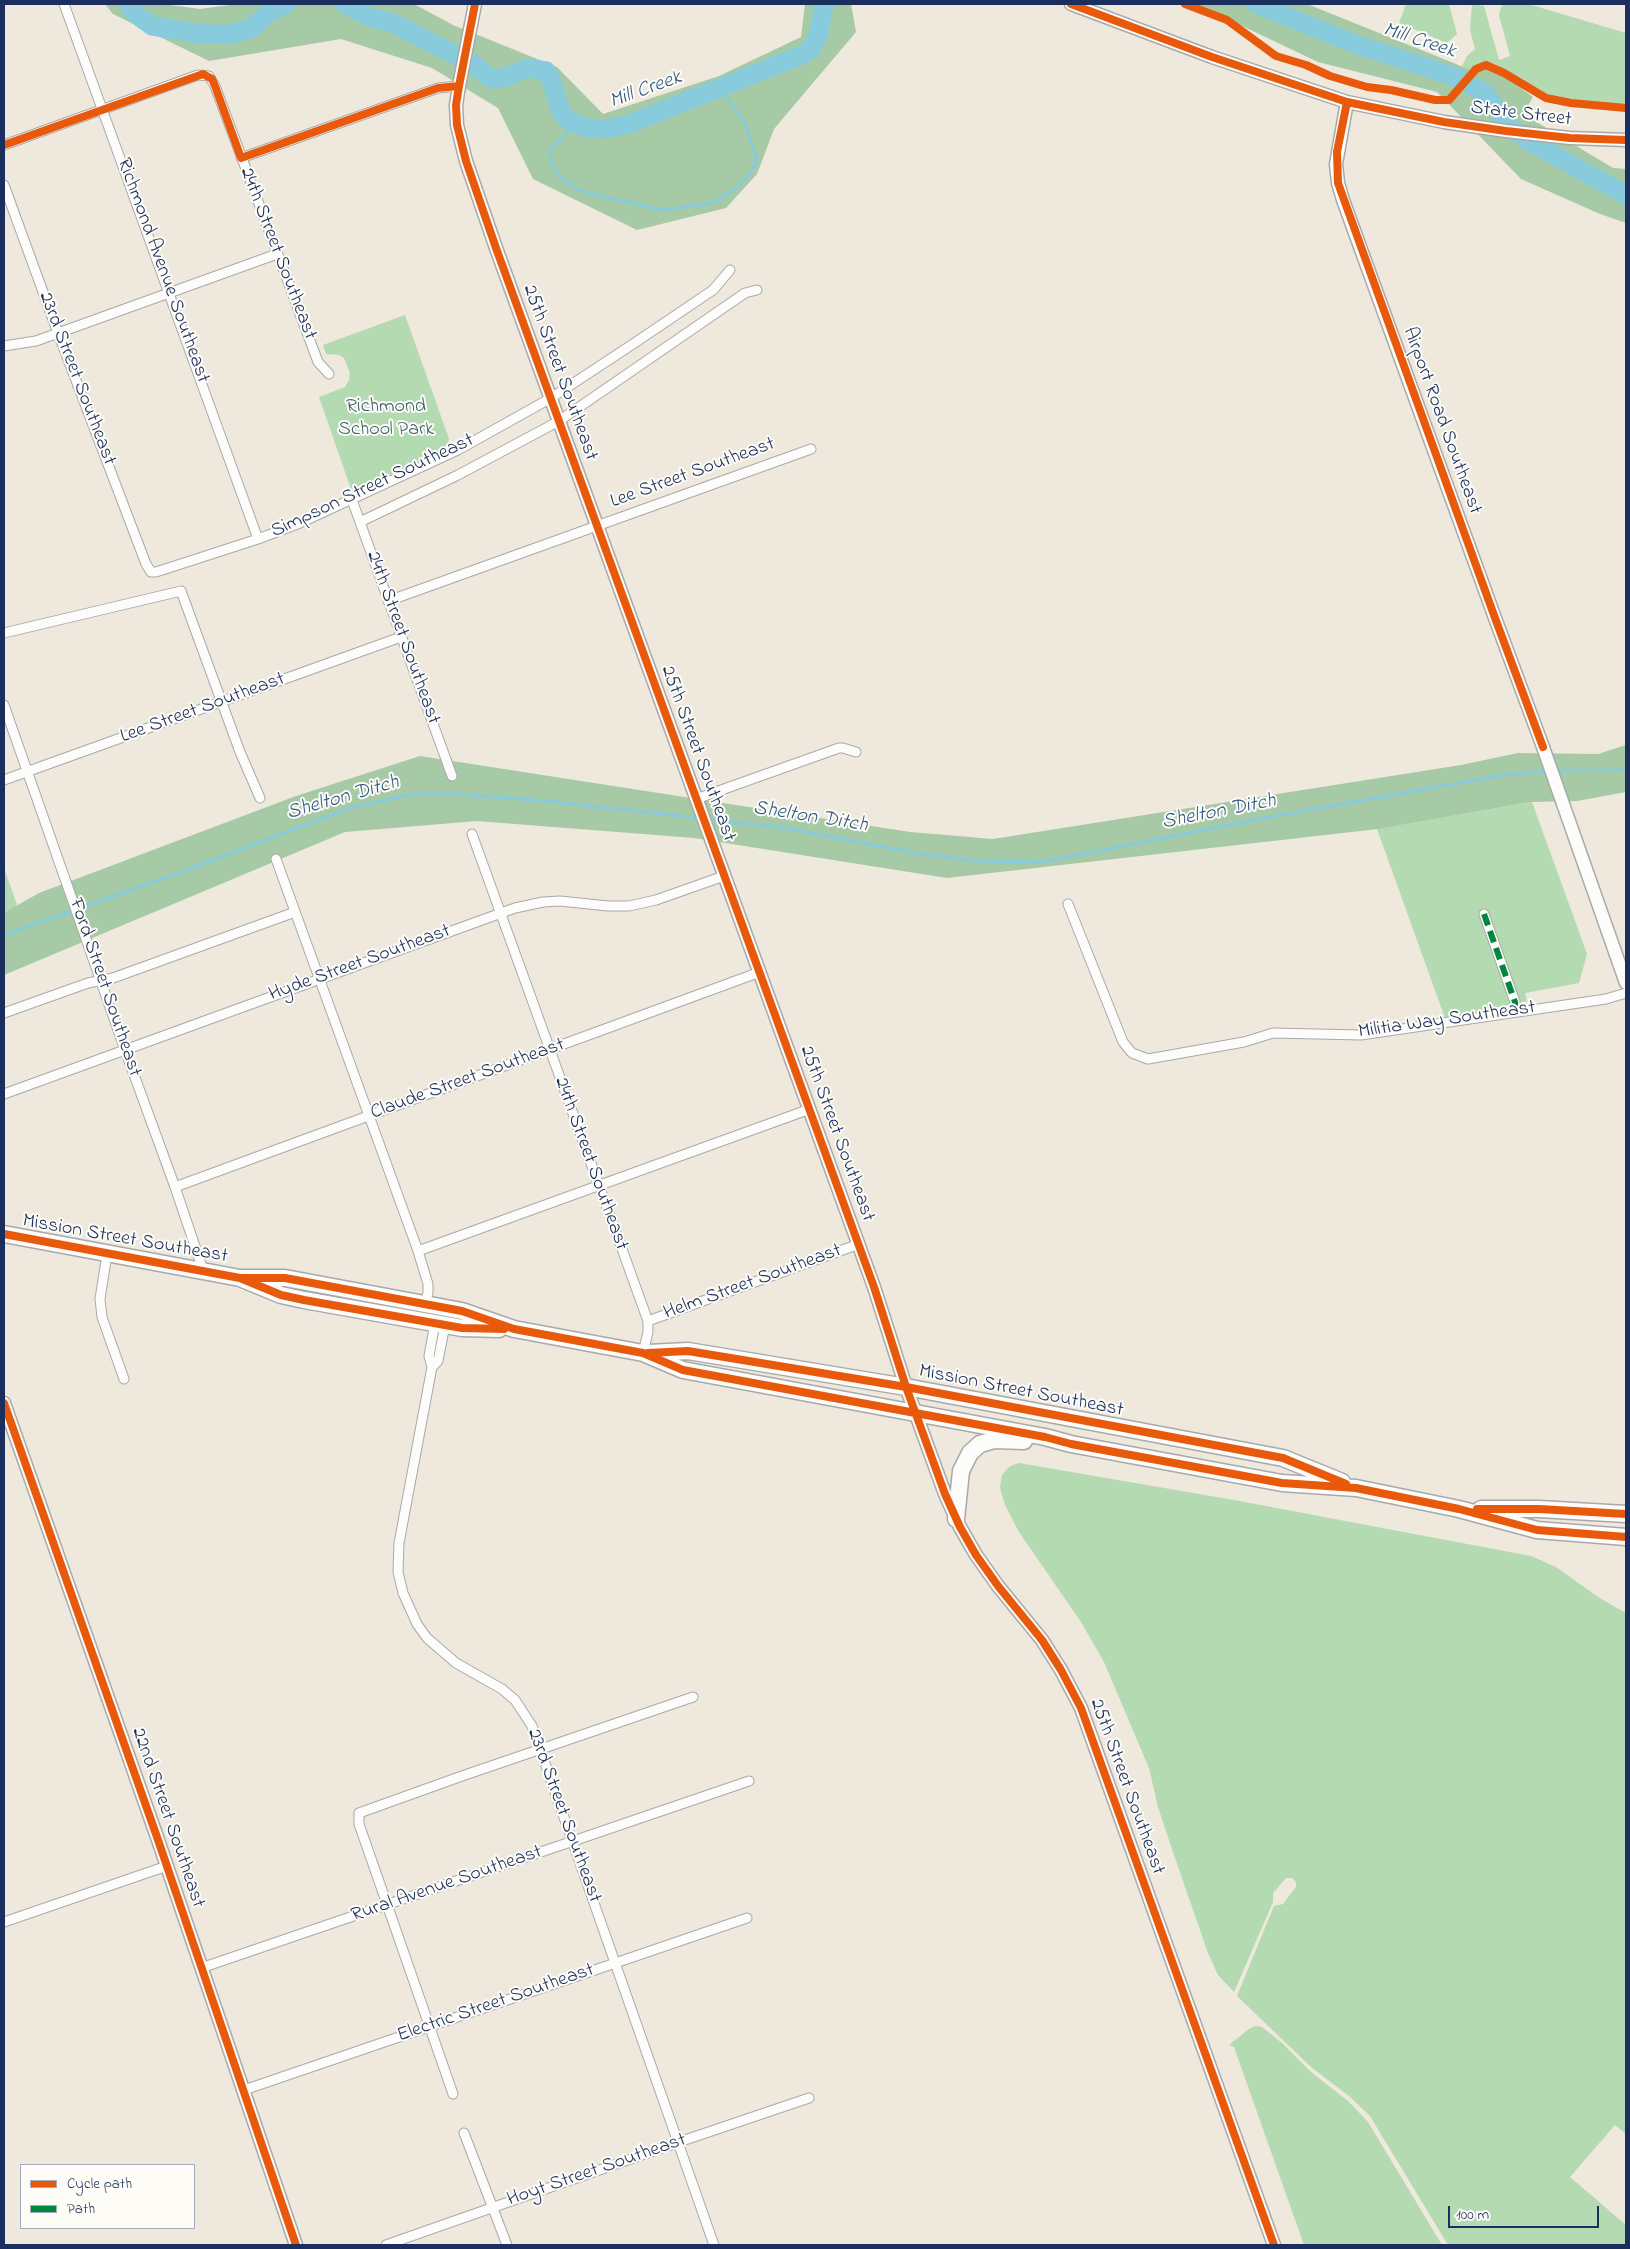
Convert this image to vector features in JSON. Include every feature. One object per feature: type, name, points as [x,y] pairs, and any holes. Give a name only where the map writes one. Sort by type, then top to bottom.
[{"type":"highway","name":"Mission Street Southeast","points":[[4,1234],[240,1278],[281,1295],[462,1328],[514,1329]]},
{"type":"highway","name":"Mission Street Southeast","points":[[240,1278],[284,1278],[462,1311],[514,1329],[643,1354],[683,1370],[1045,1437],[1071,1444],[1282,1483],[1356,1488],[1459,1509],[1536,1530],[1626,1537]]},
{"type":"highway","points":[[375,1312],[418,1310],[424,1308],[425,1304]]},
{"type":"highway","name":"Mission Street Southeast","points":[[643,1354],[688,1351],[906,1386],[1283,1458],[1356,1488]]},
{"type":"highway","points":[[956,1519],[961,1471],[970,1452],[980,1444],[994,1440],[1071,1444]]},
{"type":"highway","name":"Mission Street Southeast","points":[[1459,1509],[1539,1509],[1626,1514]]},
{"type":"main road","name":"25th Street Southeast","points":[[475,4],[456,105],[457,125],[461,145],[551,398],[859,1244],[906,1386],[956,1519],[988,1572],[1052,1655],[1081,1708],[1274,2245]]},
{"type":"main road","name":"State Street","points":[[1071,4],[1220,60],[1346,102],[1473,127],[1570,138],[1626,140]]},
{"type":"main road","name":"Airport Road Southeast","points":[[1346,102],[1336,152],[1336,174],[1340,192],[1559,790],[1626,982]]},
{"type":"main road","name":"22nd Street Southeast","points":[[4,1403],[167,1866],[296,2245]]},
{"type":"street","name":"Richmond Avenue Southeast","points":[[64,4],[258,540]]},
{"type":"street","name":"24th Street Southeast","points":[[103,110],[198,75],[209,76],[215,86],[318,362],[330,374]]},
{"type":"street","points":[[241,158],[438,88],[459,86]]},
{"type":"street","points":[[4,145],[103,110]]},
{"type":"street","name":"23rd Street Southeast","points":[[4,185],[58,333],[146,564],[151,572]]},
{"type":"street","points":[[4,346],[36,341],[277,254]]},
{"type":"street","name":"Simpson Street Southeast","points":[[151,572],[167,570],[258,540],[352,500],[458,450],[551,398],[713,290],[730,270]]},
{"type":"street","name":"Simpson Street Southeast","points":[[360,522],[458,474],[559,420],[745,293],[757,290]]},
{"type":"street","name":"Lee Street Southeast","points":[[388,601],[811,449]]},
{"type":"street","name":"24th Street Southeast","points":[[352,500],[452,776]]},
{"type":"street","points":[[4,633],[181,590],[260,798]]},
{"type":"street","name":"Lee Street Southeast","points":[[4,780],[401,637]]},
{"type":"street","name":"Ford Street Southeast","points":[[4,705],[203,1270]]},
{"type":"street","points":[[696,799],[839,748],[856,752]]},
{"type":"street","name":"24th Street Southeast","points":[[472,834],[648,1321],[648,1332],[643,1354]]},
{"type":"street","points":[[276,859],[418,1251],[428,1284],[425,1304]]},
{"type":"street","name":"Hyde Street Southeast","points":[[4,1094],[500,914],[543,902],[629,906],[656,900],[724,876]]},
{"type":"street","name":"Militia Way Southeast","points":[[1068,904],[1123,1042],[1132,1053],[1148,1059],[1244,1042],[1273,1033],[1361,1036],[1606,999],[1626,993]]},
{"type":"street","points":[[4,1013],[100,980],[113,978],[296,912]]},
{"type":"street","points":[[1484,914],[1515,1002],[1516,1012]]},
{"type":"street","name":"Claude Street Southeast","points":[[175,1187],[760,972]]},
{"type":"street","points":[[418,1251],[810,1110]]},
{"type":"street","name":"Helm Street Southeast","points":[[648,1321],[859,1244]]},
{"type":"street","points":[[106,1254],[100,1298],[102,1317],[124,1379]]},
{"type":"street","name":"23rd Street Southeast","points":[[440,1324],[429,1356],[432,1367],[399,1543],[398,1572],[403,1593],[416,1624],[441,1652],[456,1663],[487,1679],[515,1700],[532,1726],[714,2245]]},
{"type":"street","points":[[453,2094],[386,1905],[359,1824],[359,1813],[693,1697]]},
{"type":"street","name":"Rural Avenue Southeast","points":[[201,1968],[749,1781]]},
{"type":"street","points":[[4,1922],[167,1866]]},
{"type":"street","name":"Electric Street Southeast","points":[[244,2090],[747,1918]]},
{"type":"street","name":"Hoyt Street Southeast","points":[[386,2245],[809,2098]]},
{"type":"street","points":[[464,2133],[507,2245]]},
{"type":"green space","points":[[105,4],[163,4],[200,9],[237,4],[414,4],[453,25],[557,67],[603,114],[719,76],[801,37],[805,4],[851,4],[856,32],[774,129],[757,174],[726,208],[637,230],[533,179],[498,108],[432,68],[341,39],[209,61],[113,14]]},
{"type":"green space","points":[[1196,4],[1307,4],[1471,70],[1486,68],[1499,72],[1533,97],[1523,114],[1613,168],[1626,169],[1626,223],[1600,214],[1521,179],[1437,92],[1318,62]]},
{"type":"green space","points":[[1406,4],[1449,4],[1457,34],[1447,43],[1399,23]]},
{"type":"green space","points":[[1472,4],[1484,6],[1499,60],[1510,56],[1499,15],[1502,4],[1528,4],[1626,33],[1626,105],[1581,101],[1548,95],[1494,64],[1483,63],[1471,70],[1462,66],[1467,56],[1475,49],[1470,30]]},
{"type":"green space","name":"Richmond School Park","points":[[405,315],[449,439],[448,443],[442,452],[352,492],[319,397],[345,387],[350,373],[344,358],[339,355],[326,354],[323,345]]},
{"type":"green space","points":[[1626,745],[1626,792],[1577,801],[1531,802],[1378,829],[947,878],[694,838],[477,821],[345,832],[4,975],[4,913],[39,893],[296,796],[420,756],[910,832],[993,839],[1461,765],[1518,753],[1598,754]]},
{"type":"green space","points":[[1532,802],[1587,954],[1579,983],[1525,993],[1527,1001],[1445,1018],[1377,829]]},
{"type":"green space","points":[[4,868],[21,916],[4,922]]},
{"type":"green space","points":[[1019,1463],[1234,1500],[1531,1556],[1556,1567],[1598,1597],[1626,1613],[1626,2134],[1615,2125],[1570,2177],[1626,2225],[1626,2245],[1448,2245],[1370,2116],[1349,2096],[1311,2067],[1237,1996],[1274,1906],[1283,1904],[1296,1887],[1296,1882],[1292,1878],[1286,1878],[1273,1893],[1273,1902],[1234,1992],[1218,1975],[1208,1953],[1158,1807],[1149,1768],[1104,1662],[1081,1622],[1019,1532],[1005,1505],[1000,1488],[1002,1475],[1010,1466]]},
{"type":"green space","points":[[1262,2027],[1282,2043],[1311,2072],[1348,2101],[1368,2122],[1442,2245],[1304,2245],[1234,2047],[1229,2045],[1250,2028]]},
{"type":"waterway","name":"Mill Creek","points":[[129,4],[133,12],[152,26],[201,34],[231,34],[252,28],[268,13],[286,4]]},
{"type":"waterway","name":"Mill Creek","points":[[345,4],[371,18],[391,22],[473,64],[490,78],[503,78],[527,68],[546,71],[551,80],[561,112],[570,121],[587,128],[606,129],[629,124],[804,54],[811,49],[819,33],[824,4]]},
{"type":"waterway","name":"Mill Creek","points":[[1256,4],[1355,44],[1456,77],[1485,93],[1505,122],[1525,139],[1626,195]]},
{"type":"waterway","points":[[570,121],[566,134],[552,147],[550,154],[551,162],[558,175],[578,190],[661,210],[713,203],[735,189],[755,166],[756,157],[745,123],[726,96],[726,86]]},
{"type":"waterway","name":"Shelton Ditch","points":[[1554,771],[1626,770]]},
{"type":"waterway","name":"Shelton Ditch","points":[[709,819],[785,828],[921,854],[975,861],[1042,862],[1259,819],[1503,775],[1548,771]]},
{"type":"waterway","name":"Shelton Ditch","points":[[4,935],[173,875],[350,808],[413,794],[459,794],[547,801],[700,818]]},
{"type":"marked path","points":[[1484,914],[1515,1002],[1516,1012]]},
{"type":"cycle path","points":[[475,4],[456,105],[457,125],[466,161],[496,248],[874,1287],[906,1387],[945,1494],[960,1527],[976,1555],[998,1586],[1042,1640],[1061,1670],[1081,1708],[1274,2245]]},
{"type":"cycle path","points":[[1071,4],[1212,57],[1347,102],[1444,122],[1506,131],[1570,138],[1626,140]]},
{"type":"cycle path","points":[[1185,4],[1227,20],[1276,56],[1306,65],[1330,76],[1367,87],[1391,90],[1435,100],[1449,100],[1476,69],[1486,65],[1504,73],[1546,98],[1571,103],[1626,108]]},
{"type":"cycle path","points":[[4,145],[203,74],[212,79],[241,158],[438,88],[459,86]]},
{"type":"cycle path","points":[[1347,102],[1337,152],[1338,183],[1543,747]]},
{"type":"cycle path","points":[[4,1234],[240,1278],[281,1295],[304,1300],[462,1328],[504,1329]]},
{"type":"cycle path","points":[[240,1278],[285,1278],[462,1311],[514,1329],[643,1353],[683,1370],[1045,1437],[1071,1444],[1282,1483],[1356,1488],[1459,1509],[1537,1530],[1626,1537]]},
{"type":"cycle path","points":[[648,1353],[688,1351],[906,1387],[1283,1458],[1346,1484]]},
{"type":"cycle path","points":[[4,1403],[157,1837],[296,2245]]},
{"type":"cycle path","points":[[1477,1509],[1539,1509],[1626,1514]]}]
